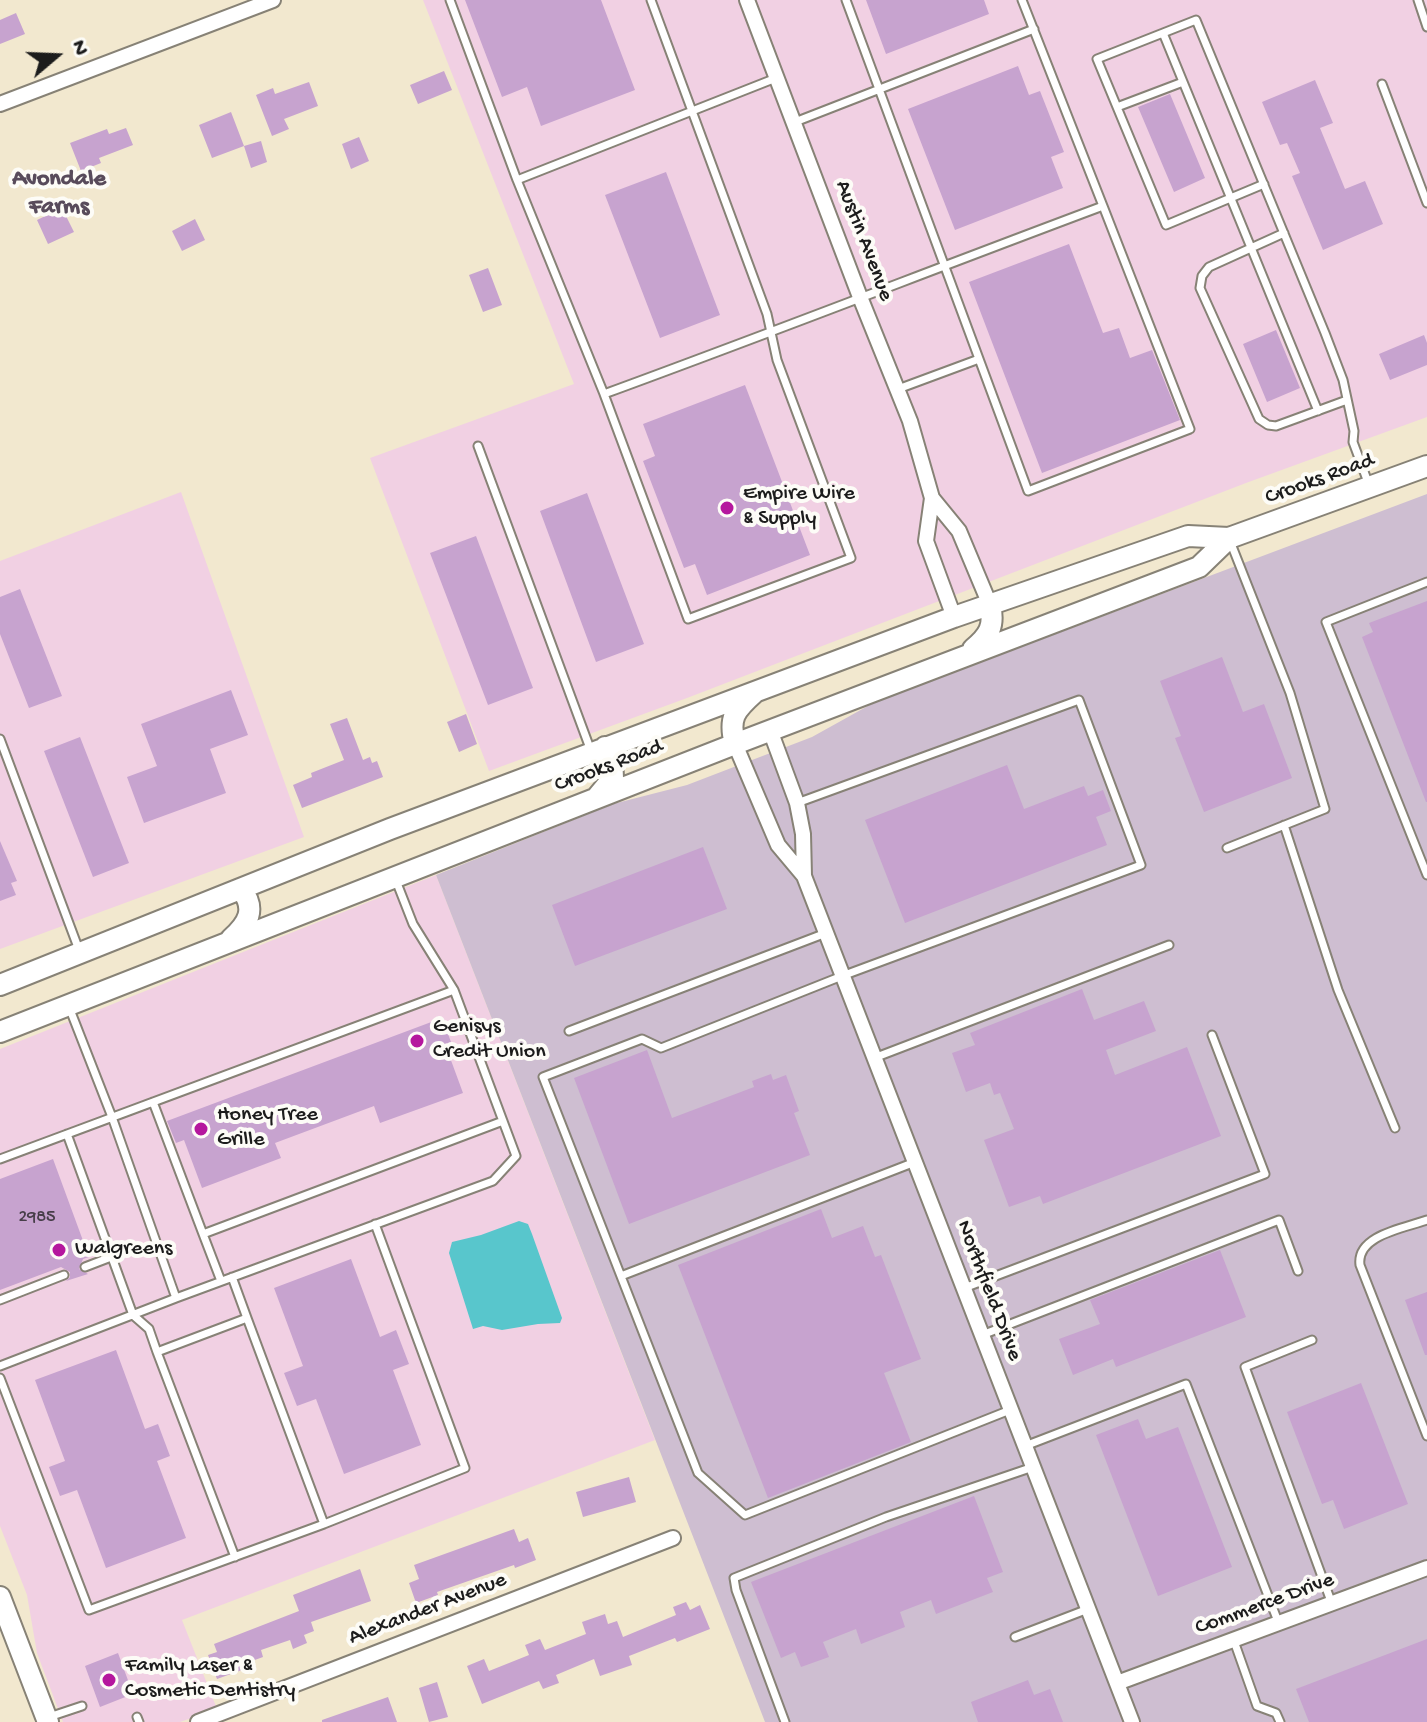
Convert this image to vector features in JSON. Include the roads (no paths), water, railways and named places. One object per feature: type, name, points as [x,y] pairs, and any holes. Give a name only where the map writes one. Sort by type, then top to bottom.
[{"type":"main road","name":"Crooks Road","points":[[0,985],[599,750],[954,617],[1188,536],[1229,538],[1427,466]]},
{"type":"main road","name":"Crooks Road","points":[[0,1032],[770,730],[1199,567],[1229,538]]},
{"type":"main road","points":[[964,657],[992,629],[990,605]]},
{"type":"main road","points":[[735,744],[731,729],[733,718],[757,690]]},
{"type":"main road","points":[[595,798],[613,778],[612,757],[599,750]]},
{"type":"main road","points":[[228,942],[249,919],[251,909],[241,889]]},
{"type":"main road","points":[[0,1597],[47,1720]]},
{"type":"street","points":[[0,104],[273,0]]},
{"type":"street","name":"Austin Avenue","points":[[747,0],[898,389],[932,498],[959,531],[990,605]]},
{"type":"street","name":"Austin Avenue","points":[[932,498],[926,541],[954,617]]},
{"type":"street","name":"Northfield Drive","points":[[770,730],[797,803],[803,834],[804,876]]},
{"type":"street","name":"Northfield Drive","points":[[735,744],[778,845],[804,876],[1132,1722]]},
{"type":"street","name":"Alexander Avenue","points":[[198,1722],[673,1538]]},
{"type":"street","name":"Commerce Drive","points":[[1117,1683],[1427,1568]]},
{"type":"lane","points":[[450,0],[688,619],[851,558],[777,360],[772,333],[651,0]]},
{"type":"lane","points":[[846,0],[1028,491],[1190,429],[1022,0]]},
{"type":"lane","points":[[1418,0],[1427,27]]},
{"type":"lane","points":[[1264,184],[1166,225],[1097,59],[1196,20],[1264,184],[1325,333],[1343,380],[1354,431],[1353,442],[1369,487]]},
{"type":"lane","points":[[795,122],[1034,29]]},
{"type":"lane","points":[[1163,33],[1318,411]]},
{"type":"lane","points":[[517,180],[777,77]]},
{"type":"lane","points":[[1117,107],[1183,82]]},
{"type":"lane","points":[[1382,84],[1427,203]]},
{"type":"lane","points":[[604,394],[1103,206]]},
{"type":"lane","points":[[1284,233],[1209,267],[1202,276],[1200,288],[1259,419],[1276,426],[1347,400]]},
{"type":"lane","points":[[898,389],[979,359]]},
{"type":"lane","points":[[478,446],[599,750]]},
{"type":"lane","points":[[1227,848],[1325,809],[1290,693],[1229,538]]},
{"type":"lane","points":[[1427,582],[1326,622],[1427,875]]},
{"type":"lane","points":[[797,803],[1079,700],[1141,865],[842,976],[661,1048],[642,1039],[543,1077],[698,1473],[745,1515],[1010,1410]]},
{"type":"lane","points":[[0,739],[80,954]]},
{"type":"lane","points":[[1284,825],[1338,990],[1395,1128]]},
{"type":"lane","points":[[0,1366],[493,1181],[516,1156],[454,990],[413,924],[395,876]]},
{"type":"lane","points":[[569,1031],[826,933]]},
{"type":"lane","points":[[874,1058],[1169,945]]},
{"type":"lane","points":[[0,1159],[454,990]]},
{"type":"lane","points":[[68,1005],[112,1117],[176,1298]]},
{"type":"lane","points":[[964,1289],[1265,1174],[1212,1035]]},
{"type":"lane","points":[[153,1102],[221,1281]]},
{"type":"lane","points":[[203,1234],[503,1121]]},
{"type":"lane","points":[[67,1134],[133,1315],[149,1329],[235,1557]]},
{"type":"lane","points":[[621,1276],[915,1162]]},
{"type":"lane","points":[[982,1335],[1279,1220],[1298,1271]]},
{"type":"lane","points":[[1427,1220],[1374,1239],[1363,1247],[1359,1256],[1427,1436]]},
{"type":"lane","points":[[0,1378],[89,1610],[324,1524],[465,1468],[375,1224]]},
{"type":"lane","points":[[85,1267],[111,1257]]},
{"type":"lane","points":[[0,1300],[64,1275]]},
{"type":"lane","points":[[232,1277],[324,1524]]},
{"type":"lane","points":[[157,1352],[247,1318]]},
{"type":"lane","points":[[1312,1340],[1245,1367],[1332,1604]]},
{"type":"lane","points":[[1025,1446],[1186,1384],[1279,1624]]},
{"type":"lane","points":[[785,1722],[734,1578],[886,1517],[1033,1467]]},
{"type":"lane","points":[[1015,1637],[1088,1609]]},
{"type":"lane","points":[[1234,1641],[1257,1706],[1276,1713],[1280,1722]]},
{"type":"lane","points":[[47,1720],[82,1706]]},
{"type":"water","points":[[519,1221],[528,1224],[562,1318],[560,1323],[502,1330],[483,1326],[473,1329],[449,1253],[452,1242]]},
{"type":"place","name":"Empire Wire & Supply","points":[[727,508]]},
{"type":"place","name":"Genisys Credit Union","points":[[417,1041]]},
{"type":"place","name":"Honey Tree Grille","points":[[201,1129]]},
{"type":"place","name":"Walgreens","points":[[59,1250]]},
{"type":"place","name":"Family Laser & Cosmetic Dentistry","points":[[109,1680]]},
{"type":"district","name":"Avondale Farms","points":[[59,194]]}]
